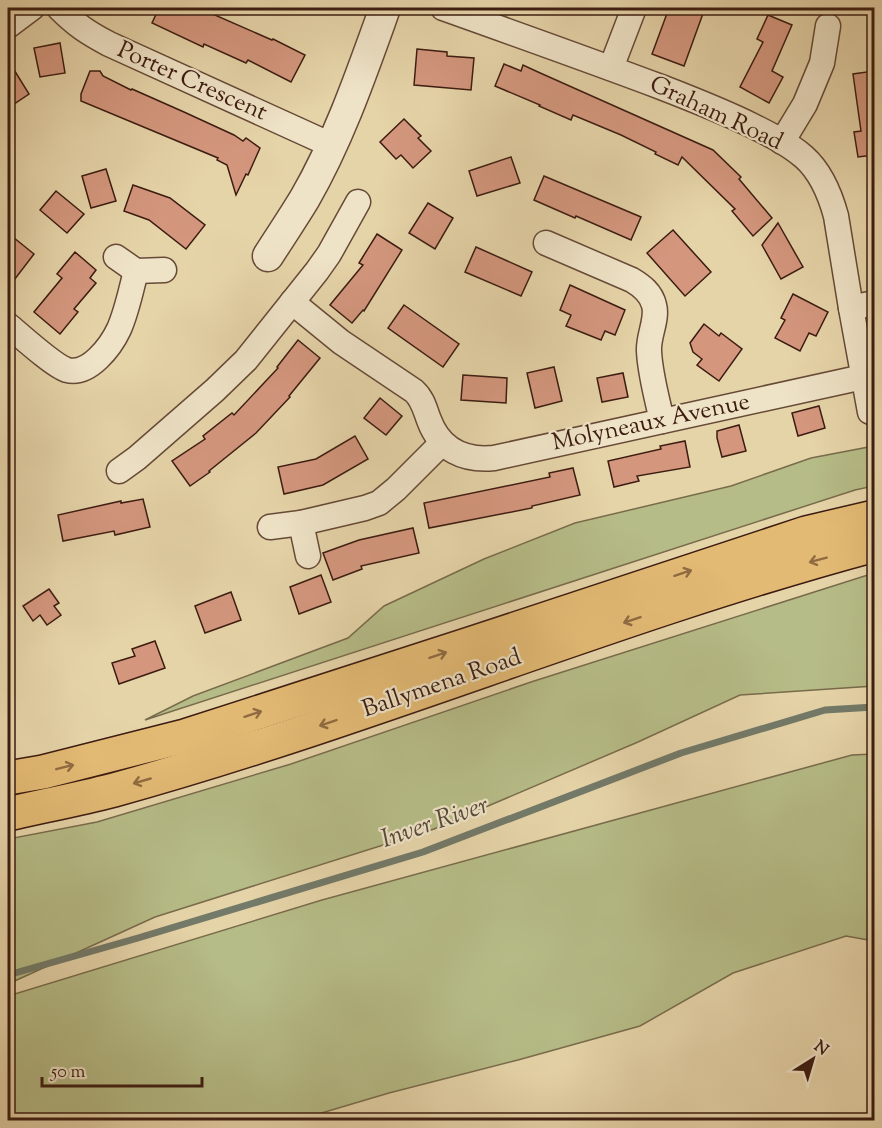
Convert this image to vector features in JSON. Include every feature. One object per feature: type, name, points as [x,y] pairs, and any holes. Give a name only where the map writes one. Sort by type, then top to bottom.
[{"type":"highway","name":"Ballymena Road","points":[[8,778],[43,772],[185,736],[806,533],[874,517]]},
{"type":"highway","name":"Ballymena Road","points":[[8,814],[112,790],[233,755],[712,593],[810,562],[874,545]]},
{"type":"street","points":[[8,24],[32,8]]},
{"type":"street","name":"Porter Crescent","points":[[59,8],[74,23],[100,39],[331,145]]},
{"type":"street","points":[[267,256],[305,198],[331,145],[385,8]]},
{"type":"street","name":"Graham Road","points":[[443,8],[713,107],[782,141],[799,153],[816,170],[832,201],[840,232],[870,412]]},
{"type":"street","points":[[611,68],[634,8]]},
{"type":"street","points":[[782,141],[805,104],[822,63],[828,26]]},
{"type":"street","points":[[134,467],[246,360],[329,254],[358,202]]},
{"type":"street","points":[[546,243],[633,280],[650,296],[655,311],[649,341],[649,355],[662,421]]},
{"type":"street","points":[[116,257],[136,271],[164,270]]},
{"type":"street","points":[[8,325],[56,363],[68,370],[83,369],[96,361],[117,332],[136,271]]},
{"type":"street","points":[[270,527],[301,523],[379,503],[442,443],[432,429],[418,394],[341,342],[292,302]]},
{"type":"street","points":[[851,308],[874,303]]},
{"type":"street","name":"Molyneaux Avenue","points":[[442,443],[465,457],[484,459],[505,456],[863,377]]},
{"type":"street","points":[[301,523],[308,556]]},
{"type":"green space","points":[[874,446],[874,486],[855,490],[145,720],[193,696],[348,638],[384,606],[484,559],[575,523],[731,486],[811,458]]},
{"type":"green space","points":[[874,573],[874,686],[740,695],[638,742],[434,829],[155,917],[8,984],[8,839],[97,822],[291,764],[531,682]]},
{"type":"green space","points":[[874,754],[874,941],[846,936],[733,973],[640,1026],[389,1093],[298,1120],[8,1120],[8,996],[322,900],[852,755]]},
{"type":"building","points":[[159,8],[199,8],[305,55],[291,82],[248,60],[246,63],[204,44],[203,47],[152,23]]},
{"type":"building","points":[[669,8],[705,8],[684,66],[652,54]]},
{"type":"building","points":[[768,15],[792,25],[772,71],[783,77],[769,103],[740,87],[763,42],[757,39]]},
{"type":"building","points":[[60,43],[65,73],[40,77],[34,48]]},
{"type":"building","points":[[417,49],[447,52],[447,56],[474,58],[471,90],[414,85]]},
{"type":"building","points":[[8,60],[29,94],[8,108]]},
{"type":"building","points":[[504,64],[521,71],[523,65],[713,150],[741,177],[739,179],[772,218],[753,236],[732,211],[735,209],[682,157],[678,165],[621,135],[573,115],[571,120],[495,86]]},
{"type":"building","points":[[90,71],[100,71],[103,76],[131,90],[184,112],[243,141],[246,138],[260,148],[236,195],[227,165],[217,160],[218,158],[81,101],[81,94]]},
{"type":"building","points":[[874,71],[874,155],[858,157],[854,132],[861,131],[853,74]]},
{"type":"building","points":[[404,119],[421,136],[418,138],[431,151],[413,168],[401,155],[396,159],[380,142]]},
{"type":"building","points":[[511,157],[520,183],[477,196],[469,171]]},
{"type":"building","points":[[106,169],[116,201],[91,208],[82,176]]},
{"type":"building","points":[[544,176],[641,217],[631,240],[534,200]]},
{"type":"building","points":[[133,185],[170,198],[205,225],[186,249],[149,220],[124,211]]},
{"type":"building","points":[[56,191],[84,214],[67,233],[40,210]]},
{"type":"building","points":[[428,203],[453,218],[435,249],[409,233]]},
{"type":"building","points":[[778,223],[803,267],[781,279],[762,245]]},
{"type":"building","points":[[673,230],[711,272],[685,296],[647,253]]},
{"type":"building","points":[[8,233],[34,254],[8,288]]},
{"type":"building","points":[[377,234],[402,250],[364,311],[352,323],[330,305],[363,265],[359,263]]},
{"type":"building","points":[[476,247],[532,272],[521,296],[465,272]]},
{"type":"building","points":[[75,252],[96,270],[90,278],[96,283],[74,309],[78,312],[60,334],[34,312],[62,278],[57,274]]},
{"type":"building","points":[[570,285],[625,310],[615,335],[605,331],[601,340],[566,326],[571,315],[560,310]]},
{"type":"building","points":[[793,294],[828,312],[816,336],[809,333],[800,351],[775,338],[785,320],[781,318]]},
{"type":"building","points":[[404,305],[459,344],[443,367],[388,328]]},
{"type":"building","points":[[704,324],[719,336],[721,333],[742,349],[719,381],[697,365],[702,359],[693,352],[690,343]]},
{"type":"building","points":[[298,340],[320,358],[290,397],[256,433],[190,486],[172,461],[205,439],[203,436],[232,413],[234,415],[278,368]]},
{"type":"building","points":[[554,367],[562,401],[535,408],[527,373]]},
{"type":"building","points":[[623,373],[628,397],[602,402],[597,378]]},
{"type":"building","points":[[463,375],[507,378],[506,403],[461,400]]},
{"type":"building","points":[[380,398],[402,416],[386,435],[364,418]]},
{"type":"building","points":[[819,406],[825,428],[798,436],[792,413]]},
{"type":"building","points":[[739,425],[746,451],[722,457],[717,431]]},
{"type":"building","points":[[355,436],[368,459],[323,485],[284,494],[278,467],[316,459]]},
{"type":"building","points":[[685,441],[690,467],[637,476],[639,481],[614,487],[608,461]]},
{"type":"building","points":[[573,468],[580,495],[532,506],[532,508],[429,528],[424,503],[550,477],[549,473]]},
{"type":"building","points":[[143,499],[150,527],[115,535],[114,531],[63,541],[58,515],[121,501],[121,503]]},
{"type":"building","points":[[413,528],[419,553],[361,566],[362,569],[333,580],[323,553],[359,540]]},
{"type":"building","points":[[321,575],[331,602],[299,614],[290,587]]},
{"type":"building","points":[[49,589],[59,603],[54,606],[61,615],[47,625],[40,615],[33,621],[23,606]]},
{"type":"building","points":[[231,592],[241,620],[205,633],[195,606]]},
{"type":"building","points":[[155,641],[165,668],[119,684],[112,663],[135,656],[132,649]]},
{"type":"waterway","name":"Inver River","points":[[8,975],[423,852],[681,753],[825,710],[874,707]]}]
